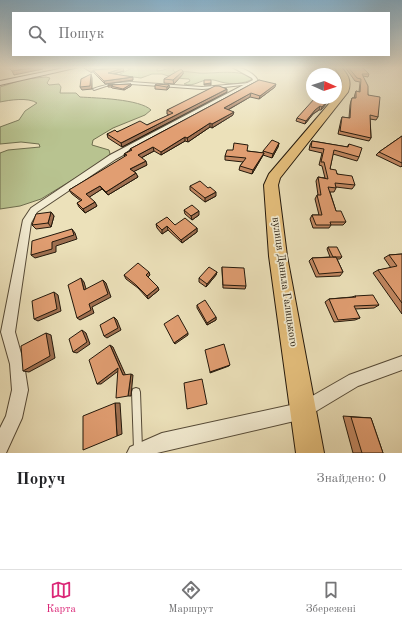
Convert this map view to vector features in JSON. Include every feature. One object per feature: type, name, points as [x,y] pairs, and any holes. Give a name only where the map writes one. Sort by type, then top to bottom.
[{"type":"main road","name":"вулиця Данила Галицького","points":[[310,453],[278,256],[271,185],[274,177],[346,88]]},
{"type":"street","points":[[0,447],[14,418],[20,390],[17,364],[8,332],[26,223],[34,210],[113,157],[243,88]]},
{"type":"street","points":[[137,452],[162,442],[303,411],[354,380],[402,363]]},
{"type":"lane","points":[[94,89],[98,88]]},
{"type":"lane","points":[[136,392],[137,452]]},
{"type":"green space","points":[[0,88],[61,88],[60,93],[76,93],[80,97],[128,101],[138,103],[151,110],[145,115],[113,128],[93,140],[92,145],[109,150],[110,154],[100,163],[41,199],[20,206],[0,209],[0,153],[8,150],[40,147],[39,144],[21,142],[0,144],[0,127],[19,120],[25,111],[37,103],[29,100],[0,102]]},
{"type":"building","points":[[211,88],[227,89],[121,143],[107,134],[115,130],[117,132],[140,121],[147,125],[173,113],[167,110]]},
{"type":"building","points":[[244,88],[270,88],[260,96],[251,93],[224,108],[234,112],[212,124],[210,123],[161,152],[153,147],[138,155],[146,161],[130,169],[136,173],[106,192],[100,186],[86,194],[95,202],[83,209],[77,203],[82,200],[69,190],[127,155],[124,154],[132,150],[130,149]]},
{"type":"building","points":[[360,88],[368,88],[368,95],[380,97],[378,117],[370,115],[371,138],[340,131],[342,117],[350,118],[352,98],[356,98],[356,91],[360,92]]},
{"type":"building","points":[[310,104],[325,104],[315,110],[306,121],[297,118]]},
{"type":"building","points":[[402,136],[402,163],[379,152]]},
{"type":"building","points":[[272,140],[279,143],[273,154],[263,151]]},
{"type":"building","points":[[312,141],[348,147],[349,144],[362,148],[359,157],[334,150],[330,169],[336,170],[337,174],[352,176],[355,185],[335,183],[336,188],[328,187],[336,211],[341,211],[346,222],[330,222],[331,225],[316,225],[312,215],[322,215],[317,195],[321,195],[318,177],[328,179],[324,162],[321,162],[324,149],[311,147]]},
{"type":"building","points":[[234,143],[248,145],[247,151],[264,153],[253,170],[240,166],[246,158],[225,156],[227,150],[233,150]]},
{"type":"building","points":[[200,181],[208,188],[210,187],[216,192],[205,198],[190,186]]},
{"type":"building","points":[[192,205],[199,211],[191,216],[184,210]]},
{"type":"building","points":[[51,212],[48,223],[32,225],[36,214]]},
{"type":"building","points":[[167,217],[175,225],[185,218],[197,228],[181,240],[167,226],[162,230],[156,224]]},
{"type":"building","points":[[72,229],[74,235],[52,242],[52,249],[31,255],[32,241]]},
{"type":"building","points":[[328,247],[337,247],[342,257],[333,257]]},
{"type":"building","points":[[402,254],[402,303],[378,270],[397,266],[389,255]]},
{"type":"building","points":[[336,257],[343,272],[319,274],[312,258]]},
{"type":"building","points":[[138,263],[149,272],[146,275],[158,287],[147,296],[124,275]]},
{"type":"building","points":[[209,267],[217,272],[207,284],[199,278]]},
{"type":"building","points":[[222,267],[244,268],[246,286],[223,285]]},
{"type":"building","points":[[81,278],[84,290],[103,280],[108,294],[89,304],[91,310],[77,318],[68,285]]},
{"type":"building","points":[[54,292],[57,309],[34,319],[32,301]]},
{"type":"building","points":[[373,295],[379,305],[354,306],[360,318],[338,320],[329,299],[356,297],[355,296]]},
{"type":"building","points":[[205,300],[216,317],[207,323],[197,305]]},
{"type":"building","points":[[178,315],[188,333],[174,343],[164,324]]},
{"type":"building","points":[[114,317],[118,328],[104,336],[100,325]]},
{"type":"building","points":[[82,330],[87,342],[73,352],[69,339]]},
{"type":"building","points":[[46,333],[50,356],[23,371],[21,346]]},
{"type":"building","points":[[224,344],[230,365],[210,372],[205,350]]},
{"type":"building","points":[[110,345],[123,375],[131,374],[128,396],[116,398],[118,368],[97,384],[89,360]]},
{"type":"building","points":[[202,379],[207,404],[187,409],[184,383]]},
{"type":"building","points":[[115,403],[117,436],[83,450],[83,416]]},
{"type":"building","points":[[351,417],[371,418],[383,453],[362,453]]}]
